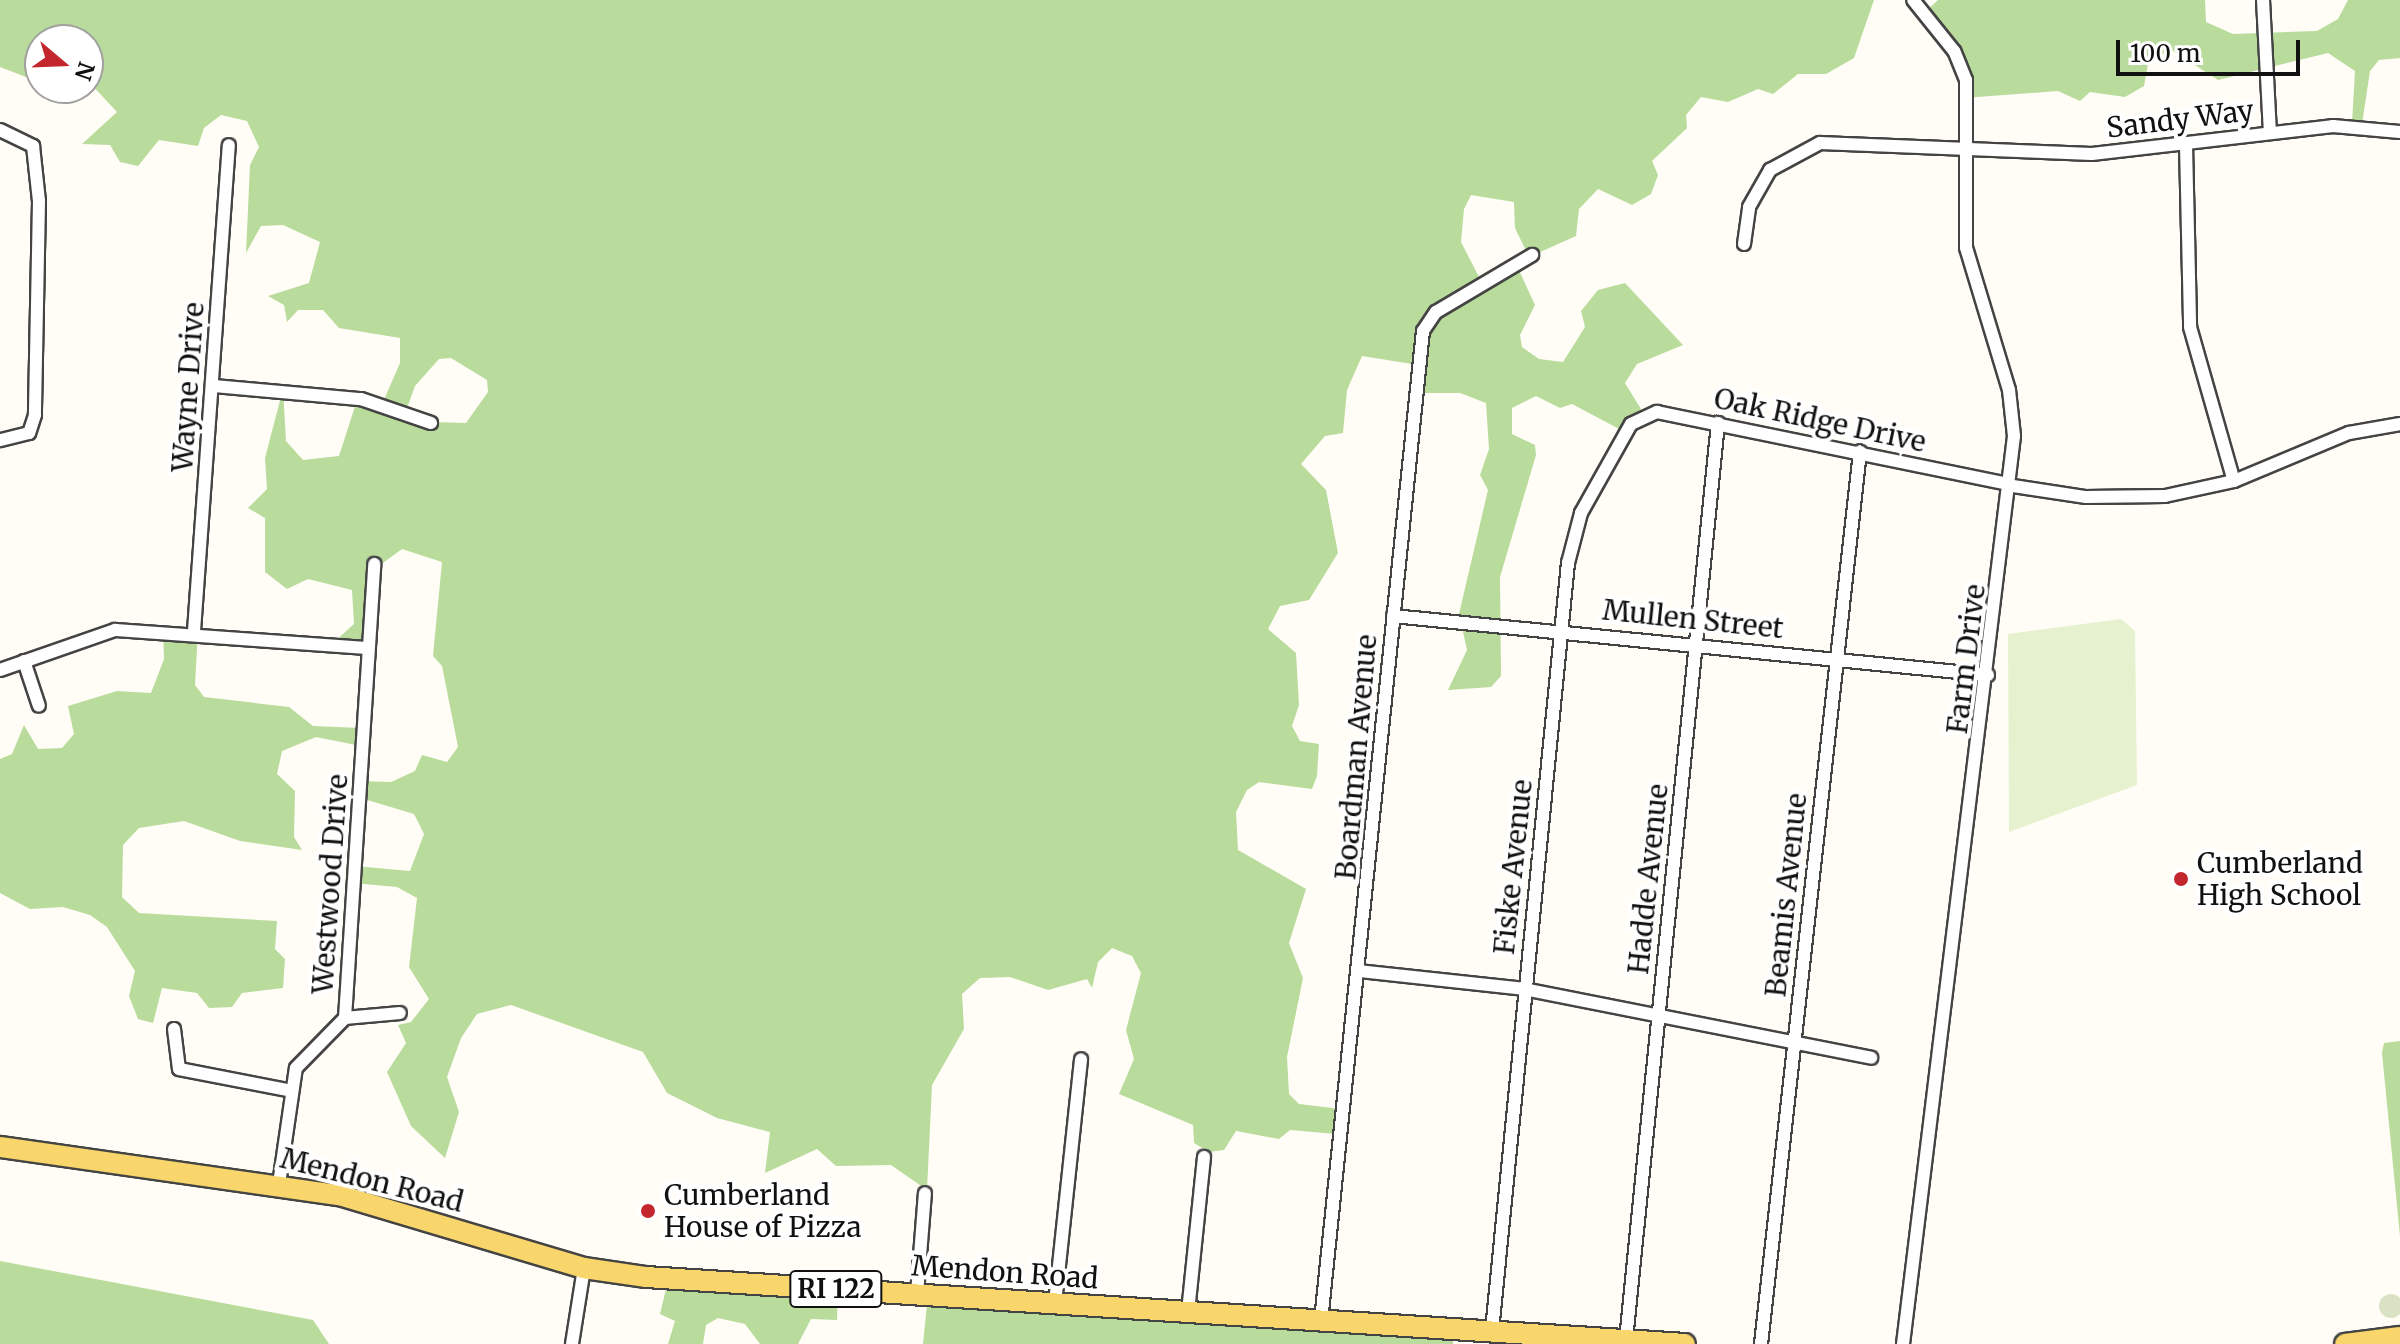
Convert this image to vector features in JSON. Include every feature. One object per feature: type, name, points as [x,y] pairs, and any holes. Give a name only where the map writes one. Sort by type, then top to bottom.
[{"type":"main road","name":"Mendon Road","points":[[0,1147],[279,1184],[584,1268],[917,1294],[1492,1331],[1600,1341],[1685,1344]]},
{"type":"main road","points":[[2345,1344],[2400,1337]]},
{"type":"street","name":"Farm Drive","points":[[1903,1344],[1988,675],[2008,484],[2009,390],[1966,248],[1963,71],[1913,0]]},
{"type":"street","points":[[2263,0],[2270,132]]},
{"type":"street","name":"Sandy Way","points":[[1744,244],[1762,182],[1807,147],[1965,153],[2186,145],[2333,126],[2400,132]]},
{"type":"street","points":[[0,130],[33,146],[39,201],[35,415],[29,433],[0,440]]},
{"type":"street","name":"Wayne Drive","points":[[194,631],[229,145]]},
{"type":"street","points":[[2186,145],[2190,327],[2234,481]]},
{"type":"street","name":"Boardman Avenue","points":[[1321,1321],[1423,331],[1436,312],[1532,255]]},
{"type":"street","points":[[214,386],[361,399],[431,423]]},
{"type":"street","name":"Oak Ridge Drive","points":[[1631,424],[1645,412],[1860,451],[2008,484],[2136,498],[2234,481],[2349,433],[2400,424]]},
{"type":"street","name":"Hadde Avenue","points":[[1626,1340],[1718,423]]},
{"type":"street","name":"Fiske Avenue","points":[[1492,1331],[1524,989],[1574,531],[1631,424]]},
{"type":"street","name":"Beamis Avenue","points":[[1761,1344],[1860,451]]},
{"type":"street","name":"Westwood Drive","points":[[279,1184],[292,1091],[301,1056],[345,1018],[374,564]]},
{"type":"street","name":"Mullen Street","points":[[1393,616],[1563,629],[1988,675]]},
{"type":"street","points":[[0,670],[115,630],[194,631],[367,648]]},
{"type":"street","points":[[24,661],[39,706]]},
{"type":"street","points":[[1359,971],[1524,989],[1871,1058]]},
{"type":"street","points":[[345,1018],[400,1013]]},
{"type":"street","points":[[174,1029],[179,1069],[292,1091]]},
{"type":"street","points":[[1055,1303],[1081,1059]]},
{"type":"street","points":[[1188,1312],[1204,1157]]},
{"type":"street","points":[[917,1294],[925,1193]]},
{"type":"street","points":[[572,1344],[584,1268]]},
{"type":"green space","points":[[0,0],[1874,0],[1854,58],[1826,74],[1798,74],[1773,94],[1758,89],[1728,102],[1701,97],[1686,115],[1687,128],[1652,161],[1658,175],[1651,194],[1632,205],[1598,189],[1579,209],[1576,236],[1529,257],[1515,228],[1514,202],[1471,195],[1464,209],[1461,242],[1481,281],[1517,266],[1535,305],[1520,335],[1522,347],[1539,359],[1563,362],[1585,327],[1581,311],[1598,290],[1625,283],[1683,345],[1637,364],[1625,383],[1641,409],[1623,431],[1572,404],[1560,408],[1536,396],[1512,408],[1512,434],[1535,445],[1536,455],[1500,577],[1501,676],[1491,687],[1448,690],[1467,650],[1459,614],[1488,490],[1480,475],[1489,449],[1486,403],[1460,393],[1415,393],[1412,364],[1362,356],[1347,390],[1343,433],[1325,436],[1301,464],[1326,490],[1338,553],[1309,600],[1280,606],[1268,629],[1296,653],[1299,705],[1292,726],[1300,741],[1319,744],[1317,776],[1312,789],[1259,782],[1247,790],[1236,812],[1238,850],[1306,889],[1289,943],[1303,978],[1287,1057],[1289,1094],[1299,1104],[1341,1109],[1336,1134],[1290,1130],[1279,1139],[1236,1131],[1224,1150],[1209,1152],[1194,1143],[1193,1125],[1119,1094],[1134,1059],[1126,1030],[1141,973],[1132,956],[1112,948],[1098,962],[1092,988],[1087,979],[1048,990],[1010,977],[980,978],[962,994],[964,1029],[932,1085],[927,1190],[891,1165],[836,1166],[817,1149],[765,1173],[770,1132],[717,1118],[667,1093],[643,1052],[511,1005],[477,1014],[461,1038],[447,1077],[459,1112],[445,1158],[411,1126],[387,1072],[406,1043],[398,1025],[411,1022],[429,999],[409,967],[417,898],[397,887],[353,883],[355,866],[410,871],[424,834],[414,814],[364,799],[359,781],[391,782],[415,771],[422,755],[447,762],[458,747],[442,666],[433,656],[442,562],[402,549],[372,571],[367,645],[333,643],[354,624],[352,590],[308,579],[287,589],[265,572],[265,518],[248,508],[267,489],[265,458],[283,389],[286,441],[303,460],[339,456],[358,397],[383,402],[400,363],[400,338],[339,328],[323,310],[298,310],[287,322],[284,305],[268,296],[309,283],[320,242],[283,225],[261,226],[246,253],[250,165],[259,147],[247,121],[221,115],[204,128],[198,146],[159,140],[138,166],[120,162],[110,145],[82,144],[117,112],[104,98],[104,24],[24,24],[24,76],[0,67]],"holes":[[[451,358],[487,380],[488,392],[466,423],[431,422],[406,411],[415,386],[439,359]]]},
{"type":"green space","points":[[1938,0],[2205,0],[2206,22],[2233,34],[2317,31],[2338,19],[2348,0],[2400,0],[2400,58],[2379,60],[2370,71],[2362,124],[2352,123],[2355,71],[2328,53],[2218,80],[2173,51],[2149,58],[2144,86],[2125,97],[2090,92],[2080,101],[2058,91],[1964,98],[1961,71],[1925,12]]},
{"type":"green space","points":[[2121,619],[2135,631],[2137,785],[2009,832],[2008,634]]},
{"type":"green space","points":[[163,629],[198,631],[195,685],[204,697],[289,707],[313,726],[361,728],[362,738],[356,745],[316,737],[282,751],[277,774],[295,791],[294,837],[302,850],[240,841],[184,821],[139,828],[123,845],[122,897],[139,913],[277,921],[275,949],[285,959],[283,988],[242,993],[232,1007],[209,1008],[197,993],[162,988],[153,1023],[138,1019],[129,996],[135,971],[107,927],[90,915],[63,907],[30,909],[0,893],[0,759],[12,754],[24,725],[38,749],[62,748],[74,734],[68,706],[117,691],[151,693],[164,659]]},
{"type":"green space","points":[[2400,1041],[2400,1236],[2382,1053],[2384,1043]]},
{"type":"green space","points":[[0,1261],[313,1320],[329,1344],[0,1344]]},
{"type":"green space","points":[[668,1281],[838,1289],[837,1320],[811,1319],[798,1344],[760,1344],[745,1324],[718,1318],[706,1325],[703,1344],[668,1344],[675,1321],[660,1314]]},
{"type":"green space","points":[[928,1294],[1454,1330],[1453,1344],[923,1344]]},
{"type":"green space","points":[[2391,1294],[2400,1297],[2403,1306],[2400,1315],[2391,1318],[2382,1315],[2379,1306],[2382,1297]]},
{"type":"place","name":"Cumberland High School","points":[[2181,879]]},
{"type":"place","name":"Cumberland House of Pizza","points":[[648,1211]]}]
